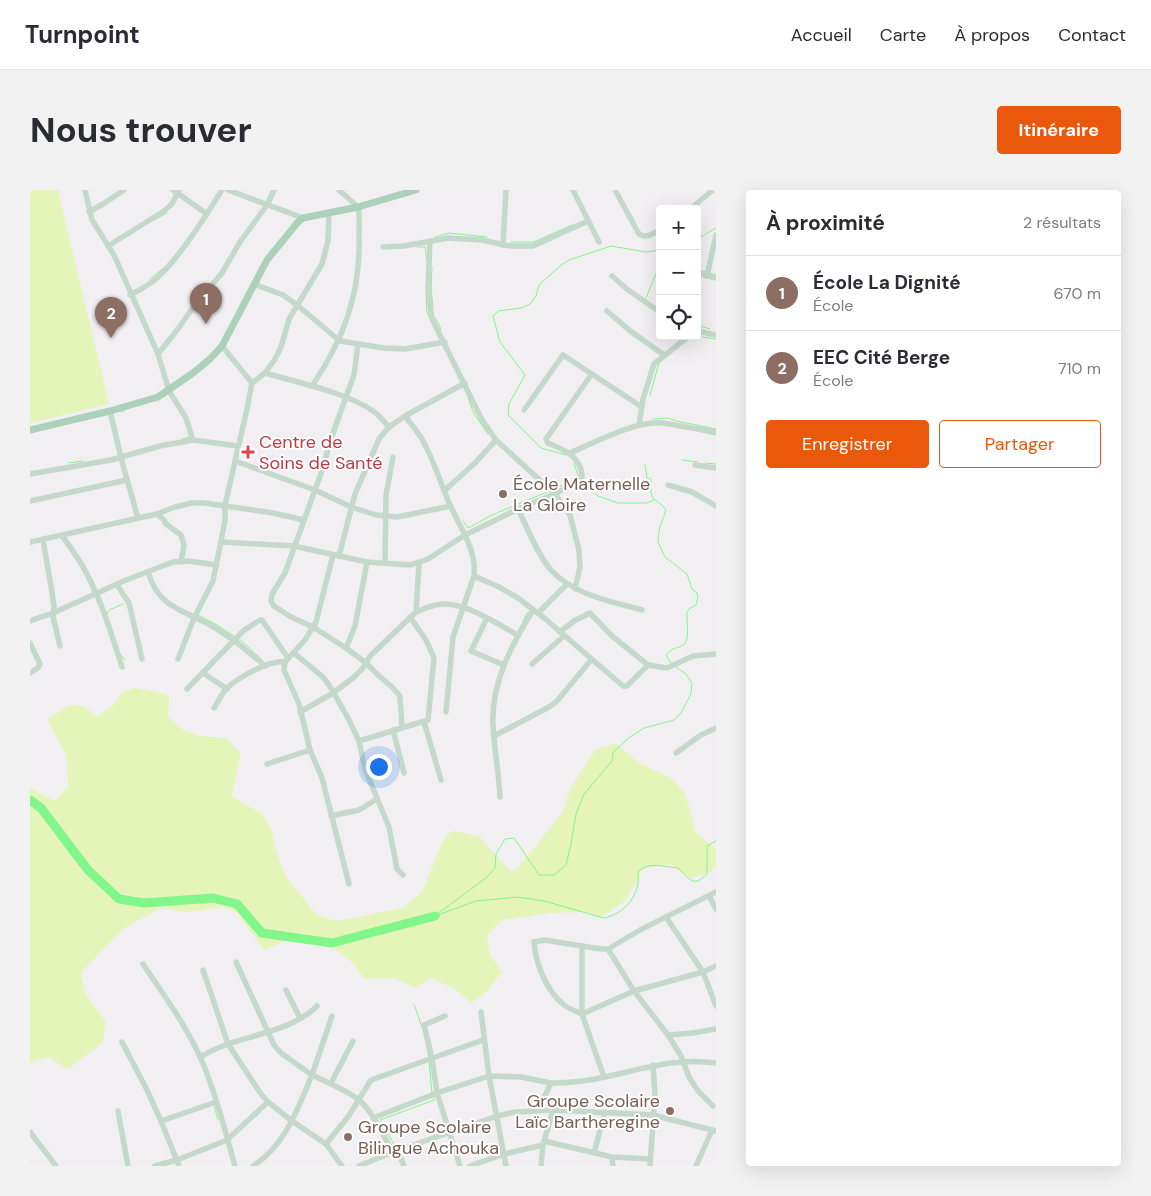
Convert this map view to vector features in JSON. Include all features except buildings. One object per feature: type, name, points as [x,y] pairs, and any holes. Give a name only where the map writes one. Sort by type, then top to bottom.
[{"type":"main road","points":[[30,430],[110,411],[158,397],[169,391],[210,359],[222,346],[254,284],[276,248],[298,222],[303,218],[358,207],[416,190]]},
{"type":"street","points":[[85,190],[92,220],[108,246],[158,354],[169,391],[186,418],[193,440]]},
{"type":"street","points":[[89,212],[124,190]]},
{"type":"street","points":[[173,190],[179,192],[207,214]]},
{"type":"street","points":[[130,295],[158,277],[182,249],[222,190]]},
{"type":"street","points":[[228,190],[303,218]]},
{"type":"street","points":[[158,354],[196,303],[222,273],[240,242],[267,205],[274,190]]},
{"type":"street","points":[[312,386],[340,340],[352,304],[359,260],[358,207],[338,190]]},
{"type":"street","points":[[503,245],[506,190]]},
{"type":"street","points":[[574,190],[600,242]]},
{"type":"street","points":[[615,190],[639,234],[646,236],[656,232]]},
{"type":"street","points":[[695,205],[713,190]]},
{"type":"street","points":[[108,246],[164,211],[172,204],[179,192]]},
{"type":"street","points":[[178,659],[194,618],[213,581],[222,542],[225,521],[224,506],[248,409],[252,384],[265,373],[275,359],[281,347],[289,319],[322,264],[328,241],[329,213]]},
{"type":"street","points":[[383,247],[404,246],[448,238],[482,240],[503,245],[533,246],[588,221]]},
{"type":"street","points":[[707,276],[716,235]]},
{"type":"street","points":[[430,242],[429,304],[432,319],[482,420],[496,440],[555,494],[570,515],[579,550],[580,566],[575,589]]},
{"type":"street","points":[[701,275],[716,278]]},
{"type":"street","points":[[612,276],[628,290],[656,309]]},
{"type":"street","points":[[254,284],[297,304],[340,340],[404,349],[444,342]]},
{"type":"street","points":[[607,311],[629,330],[664,355]]},
{"type":"street","points":[[701,332],[716,334]]},
{"type":"street","points":[[639,425],[651,370],[658,360],[684,340]]},
{"type":"street","points":[[358,344],[354,375],[347,398],[329,444],[324,465],[285,573],[272,594],[271,601],[274,606],[346,648],[366,663],[400,696],[402,727]]},
{"type":"street","points":[[222,346],[252,384]]},
{"type":"street","points":[[524,410],[563,355],[642,407]]},
{"type":"street","points":[[265,373],[347,398],[374,412],[389,428]]},
{"type":"street","points":[[222,542],[294,546],[367,562],[410,565],[419,563],[465,535],[518,509],[555,494],[582,479],[578,463],[570,453],[548,443],[546,438],[591,375]]},
{"type":"street","points":[[349,884],[322,778],[310,750],[299,704],[284,670],[287,660],[313,628],[355,494],[379,439],[389,428],[405,416],[465,384]]},
{"type":"street","points":[[110,411],[138,518]]},
{"type":"street","points":[[405,416],[423,440],[473,554],[475,568],[452,644],[446,712]]},
{"type":"street","points":[[570,453],[639,425],[661,423],[716,432]]},
{"type":"street","points":[[30,474],[121,458],[160,446],[193,440],[238,446]]},
{"type":"street","points":[[444,490],[475,463],[496,440]]},
{"type":"street","points":[[385,563],[384,516],[387,483],[393,456]]},
{"type":"street","points":[[235,461],[315,490],[351,507],[384,516],[397,517],[451,506]]},
{"type":"street","points":[[695,465],[716,468]]},
{"type":"street","points":[[30,501],[127,480]]},
{"type":"street","points":[[668,485],[692,492],[716,505]]},
{"type":"street","points":[[30,542],[158,514],[192,503],[273,513],[304,520]]},
{"type":"street","points":[[518,509],[544,560],[551,570],[567,584],[575,589],[642,610]]},
{"type":"street","points":[[158,514],[166,524],[181,535],[184,545],[181,562]]},
{"type":"street","points":[[62,536],[82,564],[110,628],[122,667]]},
{"type":"street","points":[[43,540],[52,592],[53,613],[60,646]]},
{"type":"street","points":[[30,621],[164,565],[181,562],[217,565]]},
{"type":"street","points":[[346,648],[355,626],[367,562]]},
{"type":"street","points":[[416,612],[419,563]]},
{"type":"street","points":[[148,572],[152,584],[160,597],[174,608],[211,625],[235,639],[265,666]]},
{"type":"street","points":[[474,576],[499,587],[535,611],[591,660],[625,686],[648,665]]},
{"type":"street","points":[[500,797],[494,736],[493,701],[504,665],[518,635],[535,611],[567,584]]},
{"type":"street","points":[[117,585],[129,604],[142,659]]},
{"type":"street","points":[[300,712],[333,693],[353,678],[371,655],[410,617],[416,612],[431,606],[448,604],[463,608],[487,618],[518,635]]},
{"type":"street","points":[[532,664],[574,621],[590,613],[612,636],[648,665],[668,667],[699,655],[716,654]]},
{"type":"street","points":[[359,741],[424,722],[428,719],[434,658],[426,640],[410,617]]},
{"type":"street","points":[[487,618],[471,651],[504,665]]},
{"type":"street","points":[[187,689],[235,639],[262,620],[287,660]]},
{"type":"street","points":[[30,642],[40,664],[30,674]]},
{"type":"street","points":[[294,653],[319,673],[333,693],[359,741],[365,769],[389,827],[397,869],[402,875]]},
{"type":"street","points":[[214,708],[226,689],[255,670],[287,660]]},
{"type":"street","points":[[494,736],[557,701],[591,660]]},
{"type":"street","points":[[203,673],[226,689]]},
{"type":"street","points":[[424,722],[442,780]]},
{"type":"street","points":[[676,753],[716,728]]},
{"type":"street","points":[[393,730],[404,773]]},
{"type":"street","points":[[267,764],[310,750]]},
{"type":"street","points":[[331,816],[359,810],[377,799]]},
{"type":"street","points":[[582,1014],[564,1005],[551,991],[536,957],[534,942],[544,940],[601,950],[608,949],[716,892]]},
{"type":"street","points":[[709,896],[716,909]]},
{"type":"street","points":[[666,917],[703,972],[716,1006]]},
{"type":"street","points":[[582,946],[582,1014],[604,1077]]},
{"type":"street","points":[[608,949],[634,991],[668,1035],[684,1062],[689,1078],[698,1091],[713,1106]]},
{"type":"street","points":[[236,962],[274,1045],[281,1053],[312,1075],[331,1083],[359,1100],[404,1166]]},
{"type":"street","points":[[142,964],[182,1022],[200,1056],[235,1166]]},
{"type":"street","points":[[582,1014],[634,991],[703,972],[716,966]]},
{"type":"street","points":[[203,970],[228,1044],[268,1102],[326,1144],[342,1166]]},
{"type":"street","points":[[286,990],[300,1018]]},
{"type":"street","points":[[200,1056],[228,1044],[268,1033],[309,1014],[317,1006]]},
{"type":"street","points":[[481,1012],[489,1076],[506,1166]]},
{"type":"street","points":[[253,1166],[268,1154],[292,1121],[312,1075],[332,1016]]},
{"type":"street","points":[[445,1016],[424,1026],[432,1058],[437,1093],[460,1166]]},
{"type":"street","points":[[668,1035],[716,1029]]},
{"type":"street","points":[[326,1144],[359,1100],[371,1080],[484,1040]]},
{"type":"street","points":[[331,1083],[353,1041]]},
{"type":"street","points":[[122,1042],[161,1121],[178,1163]]},
{"type":"street","points":[[373,1118],[437,1093],[489,1076],[522,1077],[551,1083],[604,1077],[653,1065],[684,1062],[716,1063]]},
{"type":"street","points":[[650,1166],[655,1090],[653,1065]]},
{"type":"street","points":[[538,1110],[551,1083]]},
{"type":"street","points":[[161,1121],[216,1102]]},
{"type":"street","points":[[155,1166],[178,1163],[227,1140],[268,1102]]},
{"type":"street","points":[[541,1166],[543,1143],[553,1110]]},
{"type":"street","points":[[359,1166],[497,1116],[515,1112],[553,1110],[653,1115],[714,1131],[696,1166]]},
{"type":"street","points":[[118,1111],[128,1166]]},
{"type":"street","points":[[594,1153],[605,1112]]},
{"type":"street","points":[[30,1132],[56,1166]]},
{"type":"street","points":[[470,1166],[543,1143],[612,1156],[650,1158]]},
{"type":"street","points":[[612,1156],[613,1166]]},
{"type":"green space","points":[[30,190],[58,190],[109,404],[30,423]]},
{"type":"green space","points":[[134,688],[155,691],[169,696],[168,716],[183,730],[200,736],[226,738],[241,754],[232,796],[262,814],[271,828],[278,857],[288,880],[317,915],[337,921],[403,908],[422,892],[442,843],[449,833],[456,831],[479,836],[511,872],[517,869],[563,812],[571,787],[595,750],[615,743],[639,763],[671,778],[685,794],[696,832],[716,849],[716,867],[708,873],[691,878],[670,864],[644,868],[625,901],[601,917],[587,912],[550,913],[502,920],[487,935],[490,955],[502,972],[486,992],[471,1003],[454,988],[430,978],[416,988],[393,978],[364,979],[353,963],[346,957],[330,946],[304,933],[265,950],[236,912],[223,907],[188,912],[161,908],[124,928],[81,972],[85,993],[106,1022],[103,1043],[67,1069],[49,1057],[30,1062],[30,788],[55,801],[68,787],[67,757],[47,719],[70,705],[84,706],[97,717],[113,705],[122,693]]},
{"type":"waterway","points":[[156,219],[167,213]]},
{"type":"waterway","points":[[511,242],[534,242],[572,225]]},
{"type":"waterway","points":[[701,237],[716,228]]},
{"type":"waterway","points":[[435,237],[449,233],[487,237]]},
{"type":"waterway","points":[[566,455],[541,448],[508,415],[509,404],[525,375],[500,342],[493,316],[498,311],[521,308],[530,304],[536,296],[539,285],[569,260],[611,246],[646,252],[656,251]]},
{"type":"waterway","points":[[417,247],[425,247],[427,260]]},
{"type":"waterway","points":[[432,267],[431,289],[433,306]]},
{"type":"waterway","points":[[150,279],[162,269]]},
{"type":"waterway","points":[[701,270],[706,272]]},
{"type":"waterway","points":[[710,273],[716,275]]},
{"type":"waterway","points":[[646,298],[656,274]]},
{"type":"waterway","points":[[426,292],[429,317]]},
{"type":"waterway","points":[[435,317],[440,330]]},
{"type":"waterway","points":[[701,326],[710,329]]},
{"type":"waterway","points":[[702,337],[716,339]]},
{"type":"waterway","points":[[650,395],[659,363]]},
{"type":"waterway","points":[[468,398],[474,414],[488,434]]},
{"type":"waterway","points":[[121,412],[125,410]]},
{"type":"waterway","points":[[653,419],[668,418],[716,429]]},
{"type":"waterway","points":[[706,433],[716,435]]},
{"type":"waterway","points":[[182,439],[189,437]]},
{"type":"waterway","points":[[682,460],[698,462]]},
{"type":"waterway","points":[[68,463],[83,461]]},
{"type":"waterway","points":[[574,463],[579,478]]},
{"type":"waterway","points":[[705,463],[716,464]]},
{"type":"waterway","points":[[645,465],[647,478],[651,479],[652,496],[666,510],[659,530],[658,542],[665,557],[687,574],[692,589],[697,593],[698,597],[696,605],[689,609],[687,613],[688,635],[685,643],[671,650],[666,655],[671,663]]},
{"type":"waterway","points":[[553,489],[577,479]]},
{"type":"waterway","points":[[582,481],[598,496],[618,503],[647,503],[654,500]]},
{"type":"waterway","points":[[463,521],[468,528],[492,515],[547,492],[545,489]]},
{"type":"waterway","points":[[107,614],[109,610],[123,604]]},
{"type":"waterway","points":[[523,621],[528,612]]},
{"type":"waterway","points":[[198,615],[235,637]]},
{"type":"waterway","points":[[238,640],[241,640],[265,663]]},
{"type":"waterway","points":[[121,655],[125,660]]},
{"type":"waterway","points":[[435,916],[487,877],[495,868],[496,854],[505,839],[514,838],[539,875],[554,875],[566,865],[576,814],[584,794],[612,761],[613,752],[644,728],[674,720],[681,713],[691,694],[692,683],[686,674],[676,667]]},
{"type":"waterway","points":[[30,800],[41,808],[88,870],[119,899],[144,903],[213,898],[237,904],[262,933],[332,943],[435,916]]},
{"type":"waterway","points":[[438,915],[476,901],[518,897],[544,901],[604,918],[612,916],[630,902],[637,888],[638,872],[646,867],[678,868],[685,876],[699,881],[707,874],[707,846],[716,841]]},
{"type":"waterway","points":[[414,1004],[422,1027]]},
{"type":"waterway","points":[[427,1047],[429,1058]]},
{"type":"waterway","points":[[429,1062],[432,1093]]},
{"type":"waterway","points":[[395,1146],[380,1120],[434,1100],[434,1096]]},
{"type":"waterway","points":[[214,1106],[218,1120]]},
{"type":"place","name":"École La Dignité","points":[[206,324]]},
{"type":"place","name":"EEC Cité Berge","points":[[111,338]]},
{"type":"place","name":"Centre de Soins de Santé","points":[[248,452]]},
{"type":"place","name":"École Maternelle La Gloire","points":[[503,494]]},
{"type":"place","name":"Groupe Scolaire Laïc Bartheregine","points":[[670,1111]]},
{"type":"place","name":"Groupe Scolaire Bilingue Achouka","points":[[348,1137]]}]
